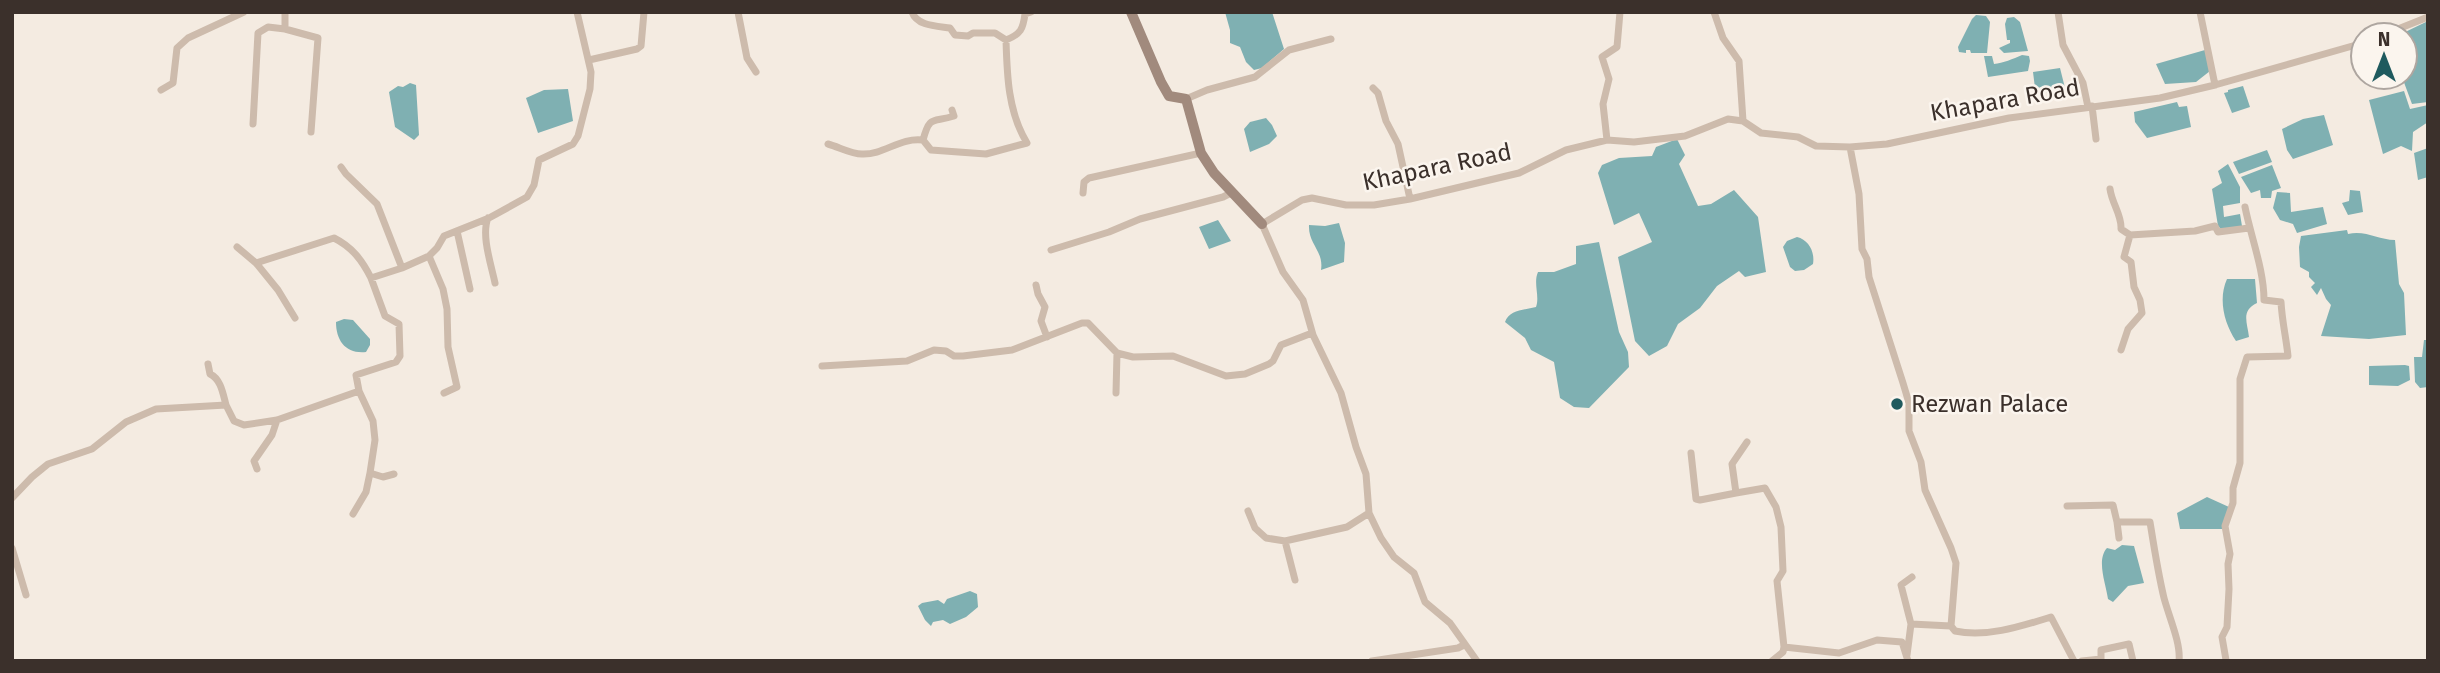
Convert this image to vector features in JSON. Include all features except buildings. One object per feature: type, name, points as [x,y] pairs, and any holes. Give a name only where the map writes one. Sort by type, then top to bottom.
[{"type":"street","points":[[161,90],[173,83],[177,48],[188,38],[244,12]]},
{"type":"street","points":[[285,12],[285,29]]},
{"type":"street","points":[[371,278],[429,256],[444,236],[489,218],[527,197],[534,185],[540,160],[573,144],[578,136],[590,89],[589,60],[577,12]]},
{"type":"street","points":[[589,60],[641,46],[644,12]]},
{"type":"street","points":[[738,12],[747,58],[756,72]]},
{"type":"street","points":[[912,12],[914,18],[922,23],[950,28],[955,35],[995,33],[1006,40]]},
{"type":"street","points":[[1006,40],[1019,35],[1025,14],[1031,12]]},
{"type":"street","points":[[1131,12],[1169,96],[1186,99],[1207,90],[1255,77],[1289,50],[1331,39]]},
{"type":"street","points":[[1607,139],[1603,104],[1609,79],[1602,57],[1617,47],[1620,12]]},
{"type":"street","points":[[1714,12],[1723,38],[1739,61],[1743,121]]},
{"type":"street","points":[[2058,12],[2063,45],[2083,83],[2096,139]]},
{"type":"street","points":[[2200,12],[2215,85]]},
{"type":"street","points":[[253,124],[258,33],[268,27],[285,29],[318,38],[311,132]]},
{"type":"street","points":[[828,144],[861,154],[877,152],[910,138],[923,140],[931,150],[986,154],[1027,142],[1013,111],[1006,69],[1006,40]]},
{"type":"street","name":"Khapara Road","points":[[1262,223],[1302,200],[1312,198],[1346,205],[1365,205],[1410,199],[1519,173],[1566,150],[1607,139],[1634,142],[1685,136],[1728,119],[1743,121],[1760,133],[1798,137],[1816,146],[1850,148],[1888,144],[2009,118],[2160,98],[2349,47]]},
{"type":"street","points":[[1373,88],[1378,93],[1386,121],[1398,144],[1410,199]]},
{"type":"street","points":[[1186,99],[1201,153],[1214,173],[1262,223],[1276,259],[1303,300],[1312,333],[1347,409],[1366,474],[1369,513],[1381,538],[1394,557],[1414,573],[1425,602],[1450,623],[1477,661]]},
{"type":"street","points":[[923,140],[927,125],[933,119],[954,116],[952,110]]},
{"type":"street","points":[[1850,148],[1859,194],[1862,249],[1867,259],[1868,277],[1909,403],[1909,431],[1921,462],[1925,490],[1956,563],[1951,626],[1955,631],[1968,634],[2028,624],[2051,617],[2074,661]]},
{"type":"street","points":[[1083,193],[1084,181],[1090,178],[1201,153]]},
{"type":"street","points":[[341,167],[377,204],[402,268]]},
{"type":"street","points":[[2110,189],[2112,204],[2122,220],[2121,229],[2130,235],[2195,231],[2215,226],[2218,232],[2249,228]]},
{"type":"street","points":[[1051,250],[1140,219],[1233,192]]},
{"type":"street","points":[[2226,661],[2222,637],[2227,627],[2230,554],[2225,526],[2233,503],[2233,488],[2240,463],[2240,379],[2247,357],[2288,356],[2281,302],[2264,300],[2264,283],[2245,207]]},
{"type":"street","points":[[489,218],[486,222],[495,283]]},
{"type":"street","points":[[457,231],[470,289]]},
{"type":"street","points":[[2121,350],[2128,328],[2142,313],[2140,300],[2133,287],[2131,262],[2124,257],[2130,235]]},
{"type":"street","points":[[256,263],[334,238],[350,248],[363,261],[385,316],[400,324],[400,356],[396,362],[356,375],[359,391],[373,421],[375,440],[366,492],[353,514]]},
{"type":"street","points":[[237,247],[256,263],[278,290],[295,318]]},
{"type":"street","points":[[429,256],[443,289],[447,309],[448,347],[457,387],[444,393]]},
{"type":"street","points":[[1037,285],[1038,295],[1045,307],[1041,321],[1047,337]]},
{"type":"street","points":[[822,366],[907,361],[934,350],[962,356],[1012,350],[1088,323],[1117,353],[1133,357],[1173,356],[1226,376],[1245,374],[1269,364],[1281,345],[1312,333]]},
{"type":"street","points":[[1116,393],[1117,353]]},
{"type":"street","points":[[208,364],[210,374],[215,376],[234,421],[244,425],[276,420],[359,391]]},
{"type":"street","points":[[12,498],[48,464],[92,449],[126,422],[156,409],[226,405]]},
{"type":"street","points":[[257,469],[254,461],[272,435],[276,420]]},
{"type":"street","points":[[1736,493],[1732,464],[1747,442]]},
{"type":"street","points":[[1691,453],[1696,499],[1765,488],[1776,507],[1781,527],[1783,571],[1777,582],[1784,648],[1772,661]]},
{"type":"street","points":[[370,473],[383,477],[394,474]]},
{"type":"street","points":[[2067,506],[2113,505],[2119,538]]},
{"type":"street","points":[[1248,510],[1255,528],[1266,538],[1285,541],[1347,527],[1369,513]]},
{"type":"street","points":[[2117,522],[2150,522],[2163,594],[2179,644],[2179,661]]},
{"type":"street","points":[[1285,541],[1295,580]]},
{"type":"street","points":[[12,548],[26,595]]},
{"type":"street","points":[[1907,660],[1910,624],[1901,585],[1912,577]]},
{"type":"street","points":[[1910,624],[1951,626]]},
{"type":"street","points":[[1784,648],[1839,653],[1877,640],[1902,642],[1907,660]]},
{"type":"street","points":[[2081,661],[2101,659],[2101,650],[2121,644],[2129,644],[2133,661]]},
{"type":"street","points":[[1372,661],[1464,645]]},
{"type":"water","points":[[1225,12],[1272,12],[1284,49],[1262,68],[1254,70],[1246,62],[1240,47],[1230,43]]},
{"type":"water","points":[[1976,15],[1986,16],[1990,22],[1987,53],[1971,53],[1970,50],[1966,50],[1966,53],[1959,52],[1958,47]]},
{"type":"water","points":[[2014,17],[2020,22],[2028,51],[2004,53],[1999,48],[2010,43],[2010,40],[2007,40],[2005,24],[2007,18]]},
{"type":"water","points":[[2428,21],[2428,102],[2412,104],[2407,91],[2419,91],[2419,25]]},
{"type":"water","points":[[2205,50],[2210,71],[2196,82],[2165,84],[2156,64]]},
{"type":"water","points":[[2022,55],[2029,56],[2028,71],[1988,77],[1984,56],[1992,56],[1994,64]]},
{"type":"water","points":[[2060,68],[2065,88],[2047,93],[2044,87],[2035,88],[2033,72]]},
{"type":"water","points":[[410,83],[416,85],[419,135],[414,140],[395,127],[389,92]]},
{"type":"water","points":[[2243,86],[2250,107],[2232,113],[2224,93]]},
{"type":"water","points":[[568,89],[573,121],[538,133],[526,98],[544,90]]},
{"type":"water","points":[[2404,91],[2410,109],[2428,105],[2428,122],[2413,132],[2412,151],[2401,146],[2383,154],[2369,100]]},
{"type":"water","points":[[2177,102],[2179,107],[2187,106],[2191,127],[2147,138],[2135,122],[2134,112]]},
{"type":"water","points":[[2324,115],[2333,145],[2293,159],[2287,150],[2282,129],[2303,119]]},
{"type":"water","points":[[1266,118],[1277,136],[1269,144],[1250,152],[1244,129],[1250,122]]},
{"type":"water","points":[[1677,139],[1685,155],[1679,164],[1698,206],[1711,204],[1734,190],[1758,217],[1766,272],[1745,277],[1739,271],[1717,286],[1700,308],[1678,324],[1667,346],[1649,356],[1635,341],[1618,257],[1652,242],[1639,213],[1614,225],[1598,173],[1602,165],[1619,158],[1652,156],[1656,147]]},
{"type":"water","points":[[2428,148],[2428,177],[2418,180],[2414,153]]},
{"type":"water","points":[[2267,150],[2272,162],[2239,174],[2233,162]]},
{"type":"water","points":[[2228,164],[2240,187],[2240,203],[2223,206],[2224,217],[2240,214],[2242,226],[2222,230],[2218,226],[2212,189],[2222,183],[2218,171]]},
{"type":"water","points":[[2272,165],[2281,188],[2272,191],[2271,198],[2261,198],[2260,190],[2251,193],[2241,177]]},
{"type":"water","points":[[2350,190],[2360,191],[2363,212],[2348,215],[2342,203],[2349,201]]},
{"type":"water","points":[[2277,192],[2290,193],[2291,212],[2323,207],[2327,224],[2297,233],[2293,224],[2280,220],[2273,208]]},
{"type":"water","points":[[1218,220],[1231,241],[1209,249],[1199,227]]},
{"type":"water","points":[[1339,223],[1345,243],[1344,262],[1321,270],[1320,258],[1309,232],[1309,225]]},
{"type":"water","points":[[2347,230],[2348,234],[2361,233],[2395,240],[2399,284],[2404,293],[2406,335],[2369,339],[2321,336],[2331,305],[2321,288],[2317,295],[2311,287],[2315,283],[2309,277],[2309,272],[2300,267],[2301,236]]},
{"type":"water","points":[[1797,237],[1808,244],[1812,251],[1813,264],[1804,270],[1795,271],[1790,267],[1783,247],[1787,241]]},
{"type":"water","points":[[1599,242],[1619,332],[1628,352],[1629,367],[1589,408],[1574,407],[1560,398],[1554,362],[1531,350],[1525,338],[1505,322],[1513,313],[1536,307],[1538,272],[1554,272],[1576,264],[1576,246]]},
{"type":"water","points":[[2227,279],[2255,279],[2257,303],[2249,309],[2246,317],[2249,337],[2236,341],[2228,327],[2224,311],[2223,295]]},
{"type":"water","points":[[353,320],[370,339],[366,352],[353,351],[340,340],[336,322]]},
{"type":"water","points":[[2424,340],[2428,340],[2428,387],[2420,388],[2415,382],[2414,357],[2422,357]]},
{"type":"water","points":[[2369,366],[2409,366],[2410,380],[2398,386],[2369,385]]},
{"type":"water","points":[[2207,497],[2229,507],[2222,529],[2180,529],[2177,513]]},
{"type":"water","points":[[2122,545],[2134,546],[2144,583],[2128,586],[2113,602],[2108,599],[2102,559],[2107,548],[2115,550]]},
{"type":"water","points":[[970,591],[977,594],[978,607],[966,617],[950,624],[943,620],[933,622],[931,626],[918,606],[938,600],[944,604],[947,599]]},
{"type":"place","name":"Rezwan Palace","points":[[1897,404]]}]
